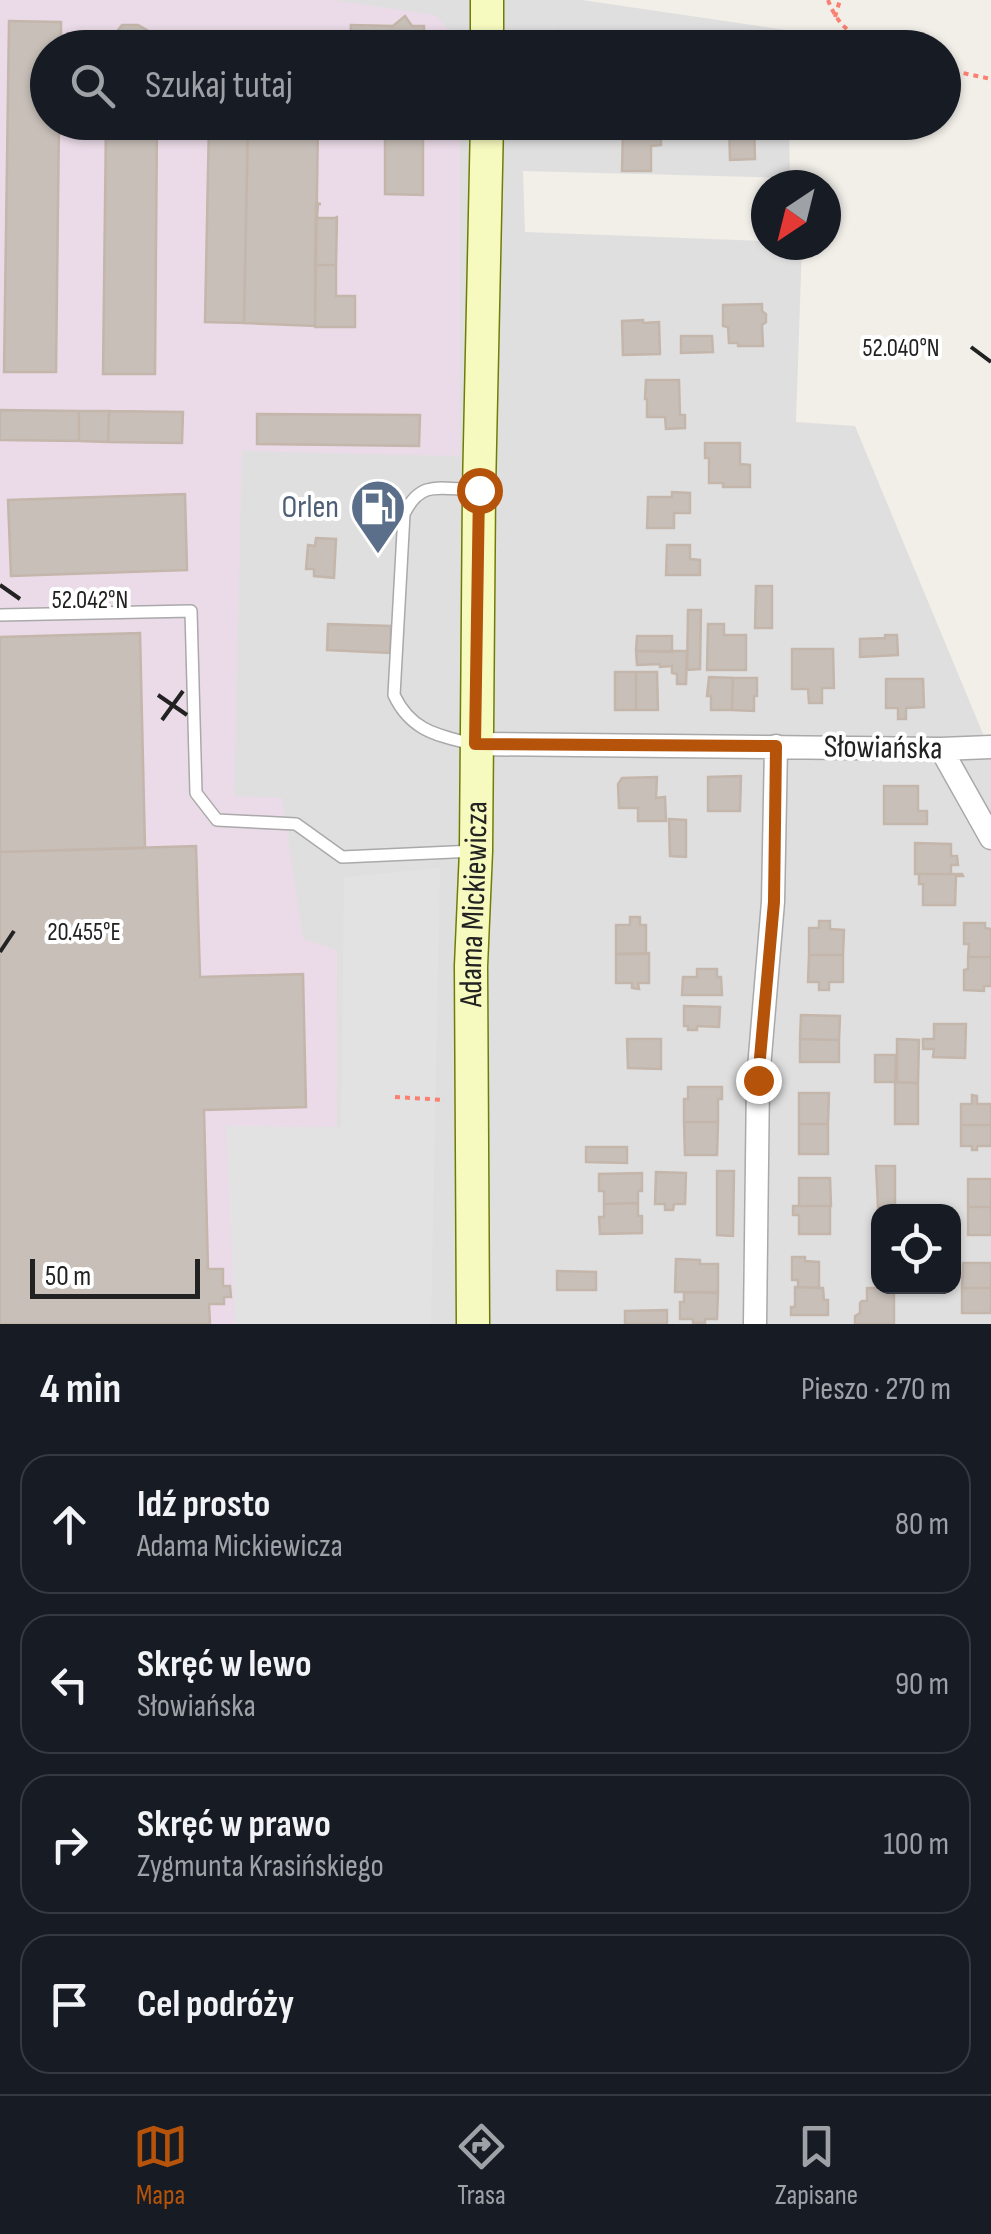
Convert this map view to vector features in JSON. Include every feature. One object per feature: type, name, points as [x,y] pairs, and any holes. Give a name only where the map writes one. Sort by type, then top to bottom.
[{"type":"street","points":[[481,1],[485,30]]},
{"type":"street","name":"Adama Mickiewicza","points":[[473,1324],[471,994],[487,140]]},
{"type":"street","name":"Słowiańska","points":[[475,744],[991,748]]},
{"type":"street","points":[[755,1324],[758,1080],[774,902],[776,746]]},
{"type":"street","points":[[940,750],[991,838]]},
{"type":"lane","points":[[475,744],[419,727],[401,710],[394,695],[404,514],[412,498],[426,488],[479,490]]},
{"type":"lane","points":[[0,615],[190,611],[196,793],[217,820],[296,824],[342,857],[476,851]]},
{"type":"path","points":[[828,0],[834,17],[848,30]]},
{"type":"path","points":[[834,17],[840,0]]},
{"type":"path","points":[[961,73],[991,80]]},
{"type":"path","points":[[395,1096],[455,1101]]},
{"type":"shaded area","points":[[0,0],[582,0],[786,30],[30,30],[30,140],[789,140],[790,170],[751,170],[751,177],[523,171],[525,232],[751,240],[751,260],[801,260],[796,422],[855,426],[991,753],[991,1324],[0,1324]]},
{"type":"shaded area","points":[[0,0],[332,0],[435,15],[449,30],[30,30],[30,140],[460,140],[460,456],[242,451],[234,796],[282,798],[303,939],[337,950],[337,1133],[251,1324],[0,1324]]},
{"type":"shaded area","points":[[440,868],[431,1324],[235,1324],[226,1126],[341,1127],[344,877]]},
{"type":"building","points":[[405,16],[412,26],[424,26],[424,30],[351,30],[351,25],[393,26]]},
{"type":"building","points":[[9,21],[61,22],[61,30],[30,30],[30,140],[59,140],[56,372],[4,372]]},
{"type":"building","points":[[122,25],[138,25],[147,30],[118,30]]},
{"type":"building","points":[[106,140],[157,140],[155,374],[103,374]]},
{"type":"building","points":[[209,140],[248,140],[244,323],[205,322]]},
{"type":"building","points":[[248,140],[318,140],[315,326],[244,323]]},
{"type":"building","points":[[385,140],[423,140],[423,195],[385,194]]},
{"type":"building","points":[[623,140],[661,140],[661,145],[651,146],[651,171],[622,171]]},
{"type":"building","points":[[729,140],[754,140],[755,159],[730,160]]},
{"type":"building","points":[[316,203],[321,204],[317,218],[337,216],[336,265],[315,265]]},
{"type":"building","points":[[315,265],[336,265],[336,296],[355,296],[355,327],[315,327]]},
{"type":"building","points":[[762,304],[766,314],[763,346],[729,343],[728,327],[723,326],[723,305]]},
{"type":"building","points":[[622,321],[659,322],[660,354],[623,355]]},
{"type":"building","points":[[681,336],[712,336],[713,352],[681,353]]},
{"type":"building","points":[[646,380],[679,380],[680,415],[685,415],[685,428],[666,429],[665,417],[647,417]]},
{"type":"building","points":[[0,410],[79,411],[79,441],[0,440]]},
{"type":"building","points":[[79,411],[109,411],[108,442],[79,441]]},
{"type":"building","points":[[109,411],[183,412],[182,443],[108,442]]},
{"type":"building","points":[[257,414],[420,415],[419,446],[257,444]]},
{"type":"building","points":[[705,443],[740,443],[740,464],[750,465],[750,487],[709,483]]},
{"type":"building","points":[[672,492],[690,493],[690,513],[674,513],[674,528],[647,528],[648,497],[672,497]]},
{"type":"building","points":[[185,494],[187,570],[11,576],[8,500]]},
{"type":"building","points":[[316,538],[336,539],[334,578],[314,576],[314,569],[306,569],[308,545],[315,546]]},
{"type":"building","points":[[667,545],[690,545],[690,559],[700,560],[700,575],[666,575]]},
{"type":"building","points":[[756,586],[772,586],[772,628],[755,628]]},
{"type":"building","points":[[688,610],[701,610],[700,669],[687,670]]},
{"type":"building","points":[[328,624],[391,626],[390,653],[327,650]]},
{"type":"building","points":[[708,624],[724,624],[724,635],[746,635],[746,670],[707,670]]},
{"type":"building","points":[[140,633],[145,848],[0,852],[0,637]]},
{"type":"building","points":[[897,635],[898,655],[860,657],[860,639]]},
{"type":"building","points":[[637,636],[672,636],[672,652],[636,651]]},
{"type":"building","points":[[792,649],[833,649],[834,688],[822,688],[822,703],[809,703],[808,689],[792,689]]},
{"type":"building","points":[[636,651],[687,651],[686,684],[677,684],[672,666],[637,665]]},
{"type":"building","points":[[615,672],[636,672],[636,710],[615,710]]},
{"type":"building","points":[[636,672],[657,672],[658,710],[636,710]]},
{"type":"building","points":[[709,677],[733,678],[732,710],[711,710],[711,696],[707,696]]},
{"type":"building","points":[[733,678],[757,678],[754,711],[732,710]]},
{"type":"building","points":[[886,679],[923,679],[924,707],[906,708],[906,719],[898,719],[898,708],[886,708]]},
{"type":"building","points":[[741,776],[740,811],[708,811],[708,777]]},
{"type":"building","points":[[657,777],[656,798],[665,797],[666,821],[638,821],[638,808],[619,808],[618,784],[622,778]]},
{"type":"building","points":[[884,786],[918,786],[918,811],[927,811],[927,824],[884,824]]},
{"type":"building","points":[[669,819],[686,820],[686,857],[670,856]]},
{"type":"building","points":[[915,843],[951,844],[951,856],[957,856],[958,865],[951,865],[951,874],[915,874]]},
{"type":"building","points":[[196,846],[200,977],[303,974],[306,1107],[204,1110],[208,1269],[223,1269],[223,1286],[230,1286],[231,1297],[224,1297],[224,1304],[209,1304],[210,1324],[0,1324],[0,852]]},
{"type":"building","points":[[919,874],[962,874],[956,876],[955,905],[923,905]]},
{"type":"building","points":[[630,917],[640,917],[640,925],[646,925],[646,954],[616,954],[616,925],[630,925]]},
{"type":"building","points":[[819,921],[830,921],[830,929],[844,930],[843,955],[809,955],[809,928],[819,928]]},
{"type":"building","points":[[964,923],[985,923],[985,928],[991,929],[991,957],[968,957]]},
{"type":"building","points":[[649,953],[649,983],[638,983],[639,989],[632,988],[632,983],[616,983],[616,954]]},
{"type":"building","points":[[809,955],[843,955],[843,982],[829,982],[829,990],[819,990],[819,982],[808,982]]},
{"type":"building","points":[[968,957],[991,957],[991,986],[984,986],[984,991],[964,990]]},
{"type":"building","points":[[697,969],[717,969],[722,995],[682,995],[683,977],[697,977]]},
{"type":"building","points":[[684,1006],[720,1007],[719,1027],[697,1026],[697,1030],[688,1030],[684,1026]]},
{"type":"building","points":[[801,1015],[840,1016],[839,1040],[800,1039]]},
{"type":"building","points":[[934,1024],[966,1024],[965,1058],[933,1057],[934,1049],[923,1049],[923,1039],[934,1039]]},
{"type":"building","points":[[627,1039],[661,1039],[661,1069],[628,1068]]},
{"type":"building","points":[[800,1039],[839,1040],[839,1062],[800,1062]]},
{"type":"building","points":[[897,1039],[919,1040],[918,1083],[897,1082]]},
{"type":"building","points":[[875,1055],[896,1055],[895,1082],[875,1082]]},
{"type":"building","points":[[895,1082],[918,1083],[918,1124],[895,1124]]},
{"type":"building","points":[[688,1087],[722,1087],[718,1122],[684,1122]]},
{"type":"building","points":[[799,1093],[829,1093],[828,1124],[799,1124]]},
{"type":"building","points":[[972,1095],[977,1096],[977,1104],[991,1104],[991,1125],[961,1125],[961,1104],[972,1104]]},
{"type":"building","points":[[684,1122],[718,1122],[717,1155],[685,1155]]},
{"type":"building","points":[[799,1124],[828,1124],[828,1154],[799,1154]]},
{"type":"building","points":[[961,1125],[991,1125],[991,1146],[972,1150],[972,1146],[961,1146]]},
{"type":"building","points":[[586,1147],[627,1147],[627,1163],[586,1162]]},
{"type":"building","points":[[876,1166],[895,1166],[895,1204],[878,1204]]},
{"type":"building","points":[[717,1171],[734,1171],[733,1236],[717,1235]]},
{"type":"building","points":[[656,1172],[686,1173],[685,1204],[674,1204],[673,1210],[665,1210],[665,1204],[655,1204]]},
{"type":"building","points":[[642,1173],[638,1203],[604,1204],[599,1174]]},
{"type":"building","points":[[799,1178],[830,1178],[831,1206],[799,1206]]},
{"type":"building","points":[[968,1179],[991,1179],[991,1207],[968,1207]]},
{"type":"building","points":[[638,1203],[642,1233],[600,1234],[599,1217],[604,1217],[604,1204]]},
{"type":"building","points":[[793,1206],[830,1206],[830,1234],[799,1234],[799,1215],[793,1215]]},
{"type":"building","points":[[968,1207],[991,1207],[991,1235],[968,1235]]},
{"type":"building","points":[[792,1257],[819,1262],[819,1288],[798,1287],[798,1280],[792,1280]]},
{"type":"building","points":[[676,1259],[718,1264],[718,1292],[675,1292]]},
{"type":"building","points":[[963,1263],[991,1263],[991,1288],[962,1288]]},
{"type":"building","points":[[557,1271],[596,1272],[596,1290],[557,1290]]},
{"type":"building","points":[[795,1287],[823,1288],[828,1315],[791,1315]]},
{"type":"building","points":[[867,1288],[871,1288],[871,1294],[894,1294],[894,1324],[855,1324],[860,1303],[867,1301]]},
{"type":"building","points":[[962,1288],[991,1288],[991,1313],[962,1313]]},
{"type":"building","points":[[684,1292],[718,1293],[717,1319],[693,1323],[693,1319],[680,1319]]},
{"type":"building","points":[[667,1310],[667,1324],[625,1324],[625,1311]]},
{"type":"place","name":"Orlen","points":[[378,556]]},
{"type":"route","points":[[479,490],[475,744],[776,746],[774,902],[758,1080]]}]
